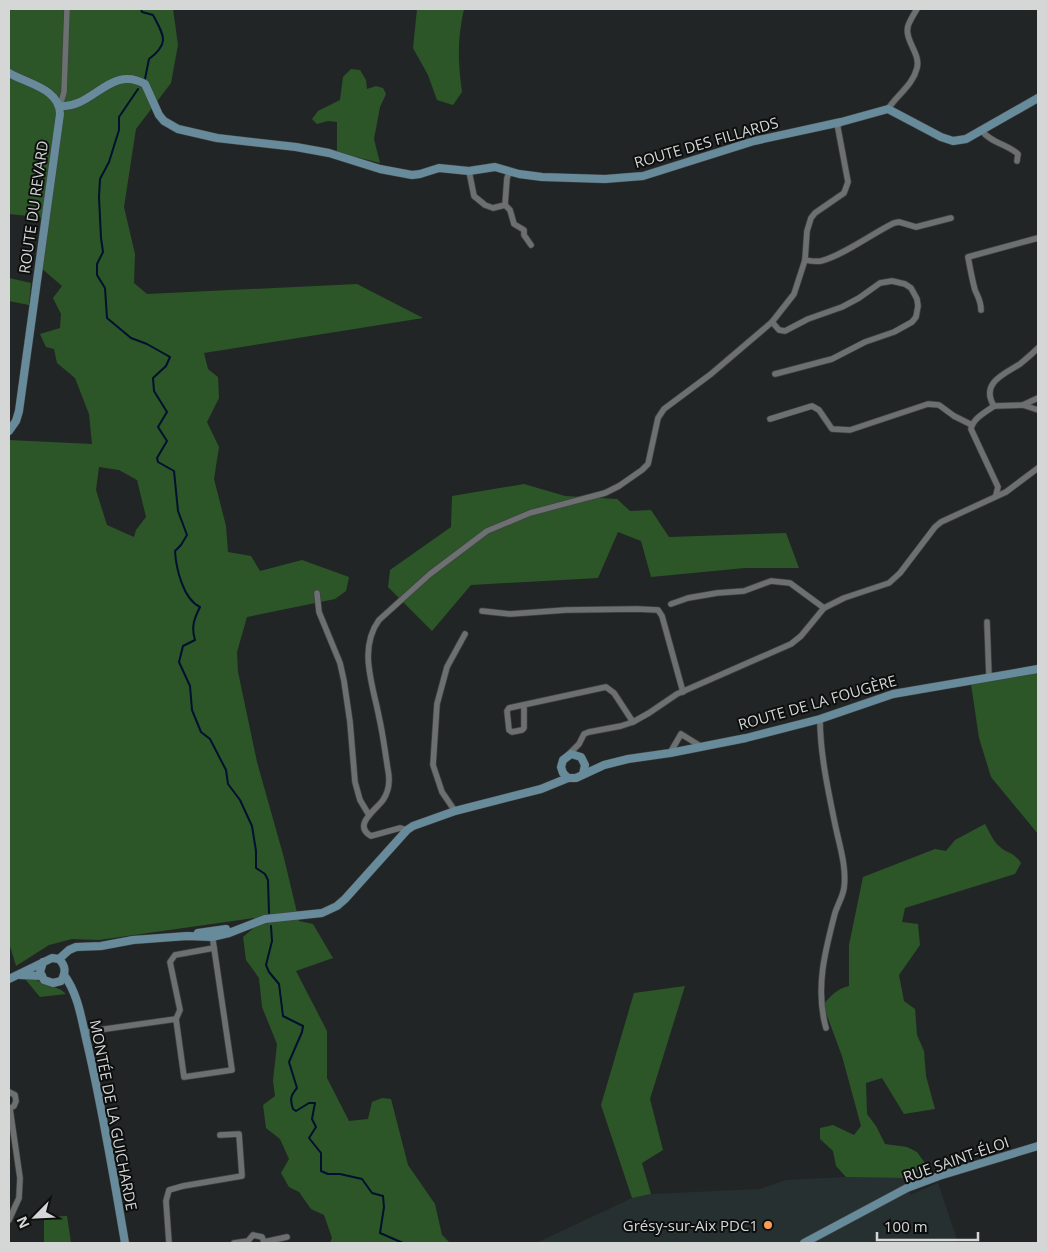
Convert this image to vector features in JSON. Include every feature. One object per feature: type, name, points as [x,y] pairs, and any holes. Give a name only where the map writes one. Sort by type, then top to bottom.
[{"type":"street","points":[[60,106],[64,92],[67,9]]},
{"type":"street","points":[[917,9],[907,28],[917,57],[918,66],[910,82],[888,109],[952,141],[966,139],[1038,98]]},
{"type":"street","points":[[9,73],[49,93],[56,98],[60,106]]},
{"type":"street","name":"ROUTE DES FILLARDS","points":[[60,106],[74,104],[115,82],[131,78],[145,84],[164,121],[178,129],[216,138],[296,147],[328,153],[403,174],[420,174],[439,168],[469,171],[495,167],[542,177],[605,179],[643,176],[754,141],[888,109]]},
{"type":"street","name":"ROUTE DU REVARD","points":[[9,431],[19,411],[60,106]]},
{"type":"street","points":[[407,830],[400,828],[371,836],[364,831],[363,827],[364,821],[386,794],[389,780],[368,658],[370,634],[379,620],[430,574],[486,531],[530,513],[605,493],[633,477],[648,464],[658,418],[664,409],[711,374],[772,322],[794,294],[805,260],[807,231],[811,218],[815,213],[844,193],[848,182],[837,122]]},
{"type":"street","points":[[982,131],[986,137],[1013,149],[1018,154],[1017,161]]},
{"type":"street","points":[[469,171],[474,196],[493,208],[505,205]]},
{"type":"street","points":[[510,171],[507,178],[505,205],[510,210],[514,224],[524,230],[524,235],[531,245]]},
{"type":"street","points":[[805,260],[813,262],[829,258],[894,223],[899,222],[916,227],[951,218]]},
{"type":"street","points":[[982,310],[968,257],[1038,238]]},
{"type":"street","points":[[772,322],[779,330],[784,331],[808,319],[842,307],[880,283],[892,280],[905,284],[910,288],[917,300],[918,306],[916,316],[912,322],[894,332],[865,342],[832,358],[775,374]]},
{"type":"street","points":[[994,406],[990,393],[993,382],[1038,348]]},
{"type":"street","points":[[1023,405],[1038,398]]},
{"type":"street","points":[[770,419],[812,406],[819,410],[832,429],[850,430],[928,404],[940,405],[954,416],[972,425]]},
{"type":"street","points":[[996,495],[998,487],[972,433],[972,425],[976,419],[994,406],[1023,405],[1038,410]]},
{"type":"street","points":[[550,784],[561,767],[563,760],[579,744],[584,734],[633,722],[683,692],[791,644],[801,636],[824,608],[844,598],[882,587],[889,583],[900,573],[940,523],[996,495],[1006,492],[1038,468]]},
{"type":"street","points":[[671,604],[688,598],[717,592],[744,591],[771,581],[790,583],[824,608]]},
{"type":"street","points":[[317,594],[320,612],[340,663],[350,722],[355,782],[360,800],[369,815]]},
{"type":"street","points":[[482,610],[510,614],[566,610],[658,610],[662,616],[683,692]]},
{"type":"street","points":[[987,622],[989,677]]},
{"type":"street","points":[[455,811],[442,792],[433,765],[437,704],[447,667],[465,634]]},
{"type":"street","name":"ROUTE DE LA FOUGÈRE","points":[[583,774],[604,765],[635,757],[670,753],[746,738],[820,719],[893,694],[1038,669]]},
{"type":"street","points":[[524,705],[524,728],[512,732],[509,730],[507,711],[509,708],[606,687],[614,693],[633,722]]},
{"type":"street","points":[[820,719],[820,732],[831,806],[843,863],[844,888],[825,950],[821,985],[826,1028]]},
{"type":"street","points":[[670,753],[680,734],[702,746]]},
{"type":"street","points":[[578,755],[579,744]]},
{"type":"street","points":[[61,962],[77,949],[83,947],[101,946],[133,940],[212,934],[240,928],[265,919],[322,913],[338,906],[407,830],[422,822],[455,811],[542,789],[550,784],[568,778],[576,778],[583,774],[585,762],[578,755],[568,755]]},
{"type":"street","name":"ROUTE DE LA FOUGÈRE","points":[[585,762],[604,765]]},
{"type":"street","points":[[561,767],[563,773],[568,778]]},
{"type":"street","points":[[212,934],[232,1070],[184,1077],[176,1019],[180,1010],[170,962],[175,955],[214,948]]},
{"type":"street","points":[[9,979],[52,958],[61,962]]},
{"type":"street","points":[[43,962],[41,967],[42,976],[48,982],[57,982],[61,981],[64,975],[61,962]]},
{"type":"street","points":[[20,974],[42,976]]},
{"type":"street","name":"MONTÉE DE LA GUICHARDE","points":[[64,975],[70,982],[77,1001],[102,1113],[125,1243]]},
{"type":"street","points":[[57,982],[74,993]]},
{"type":"street","points":[[84,1032],[176,1019]]},
{"type":"street","points":[[9,1092],[15,1096],[16,1101],[14,1106],[9,1109],[20,1178],[19,1198],[9,1220]]},
{"type":"street","points":[[169,1243],[166,1201],[169,1190],[242,1176],[238,1134],[220,1135]]},
{"type":"street","name":"RUE SAINT-ÉLOI","points":[[804,1243],[907,1188],[939,1176],[1038,1146]]},
{"type":"street","points":[[234,1243],[248,1241],[253,1235],[262,1237],[264,1242],[287,1237]]},
{"type":"shaded area","points":[[846,1177],[906,1178],[910,1195],[938,1183],[958,1243],[536,1243],[632,1198],[651,1194],[760,1189],[786,1180]]},
{"type":"green space","points":[[9,9],[173,9],[178,45],[171,83],[136,129],[124,207],[135,254],[134,283],[147,294],[357,284],[423,318],[204,353],[208,369],[218,377],[219,398],[207,422],[219,447],[214,479],[226,526],[228,552],[251,556],[260,571],[302,560],[349,577],[346,591],[335,599],[247,617],[237,652],[238,672],[257,762],[284,858],[299,921],[313,924],[333,958],[296,971],[327,1031],[327,1078],[349,1121],[368,1119],[372,1102],[382,1098],[391,1099],[408,1165],[435,1204],[442,1235],[450,1243],[330,1243],[332,1238],[324,1215],[311,1209],[299,1192],[289,1187],[281,1173],[289,1159],[280,1139],[266,1128],[263,1105],[275,1096],[273,1081],[277,1044],[262,1007],[259,978],[246,960],[243,937],[256,926],[254,918],[99,940],[72,939],[49,945],[16,966],[9,943],[9,440],[92,444],[89,414],[75,378],[57,363],[54,349],[46,347],[40,334],[60,328],[61,314],[53,298],[62,286],[40,267],[47,220],[39,217],[9,214]],"holes":[[[99,467],[119,470],[137,480],[146,517],[136,530],[134,537],[107,525],[96,490]]]},
{"type":"green space","points":[[417,9],[464,9],[459,50],[462,92],[453,105],[437,100],[428,75],[413,48]]},
{"type":"green space","points":[[351,69],[360,70],[366,80],[367,89],[376,86],[383,88],[386,94],[380,107],[374,139],[380,163],[337,152],[337,122],[328,121],[317,124],[312,119],[318,111],[340,100],[343,77]]},
{"type":"green space","points":[[9,278],[31,283],[29,305],[9,301]]},
{"type":"green space","points":[[524,484],[565,496],[617,499],[630,511],[651,510],[669,537],[786,533],[799,568],[745,568],[651,577],[641,541],[618,532],[598,578],[471,585],[432,631],[388,587],[390,570],[451,527],[452,496]]},
{"type":"green space","points":[[1038,672],[1038,834],[991,777],[979,738],[971,684]]},
{"type":"green space","points":[[985,824],[997,844],[1015,856],[1021,863],[1015,874],[905,908],[902,922],[918,924],[920,945],[899,975],[904,1001],[915,1009],[917,1035],[924,1051],[926,1076],[935,1109],[904,1114],[882,1078],[866,1083],[867,1114],[876,1126],[885,1144],[907,1147],[917,1152],[927,1166],[906,1178],[846,1177],[836,1166],[833,1151],[820,1139],[820,1128],[833,1125],[854,1135],[861,1126],[842,1056],[823,1005],[834,993],[849,986],[849,945],[863,877],[935,849],[946,851],[955,840]]},
{"type":"green space","points":[[25,979],[36,980],[60,989],[66,994],[40,997]]},
{"type":"green space","points":[[685,986],[650,1099],[663,1150],[642,1163],[651,1194],[632,1198],[601,1105],[634,993]]},
{"type":"green space","points":[[67,1216],[71,1243],[44,1243],[44,1217]]},
{"type":"waterway","points":[[141,9],[142,12],[153,15],[163,39],[160,48],[149,59],[145,79]]},
{"type":"waterway","points":[[138,89],[119,117],[119,130],[109,162],[100,179],[99,197],[103,252],[97,264],[97,275],[105,288],[107,318],[131,338],[147,344],[170,357],[166,366],[153,378],[154,391],[167,412],[158,427],[167,441],[157,458],[158,462],[174,471],[178,511],[187,535],[175,551],[177,566],[185,590],[194,603],[200,607],[194,623],[195,640],[183,646],[179,662],[190,686],[192,710],[201,732],[210,739],[226,770],[228,784],[240,800],[252,826],[256,851],[256,868],[265,874],[268,880],[269,913]]},
{"type":"waterway","points":[[271,926],[272,941],[266,965],[279,984],[283,1016],[303,1026],[289,1062],[297,1088],[291,1098],[293,1109],[296,1111],[309,1103],[315,1103],[312,1119],[316,1127],[309,1138],[321,1153],[321,1171],[328,1174],[340,1174],[362,1179],[372,1193],[383,1196],[384,1207],[380,1233],[403,1243]]},
{"type":"place","name":"Grésy-sur-Aix PDC1","points":[[768,1225]]}]
